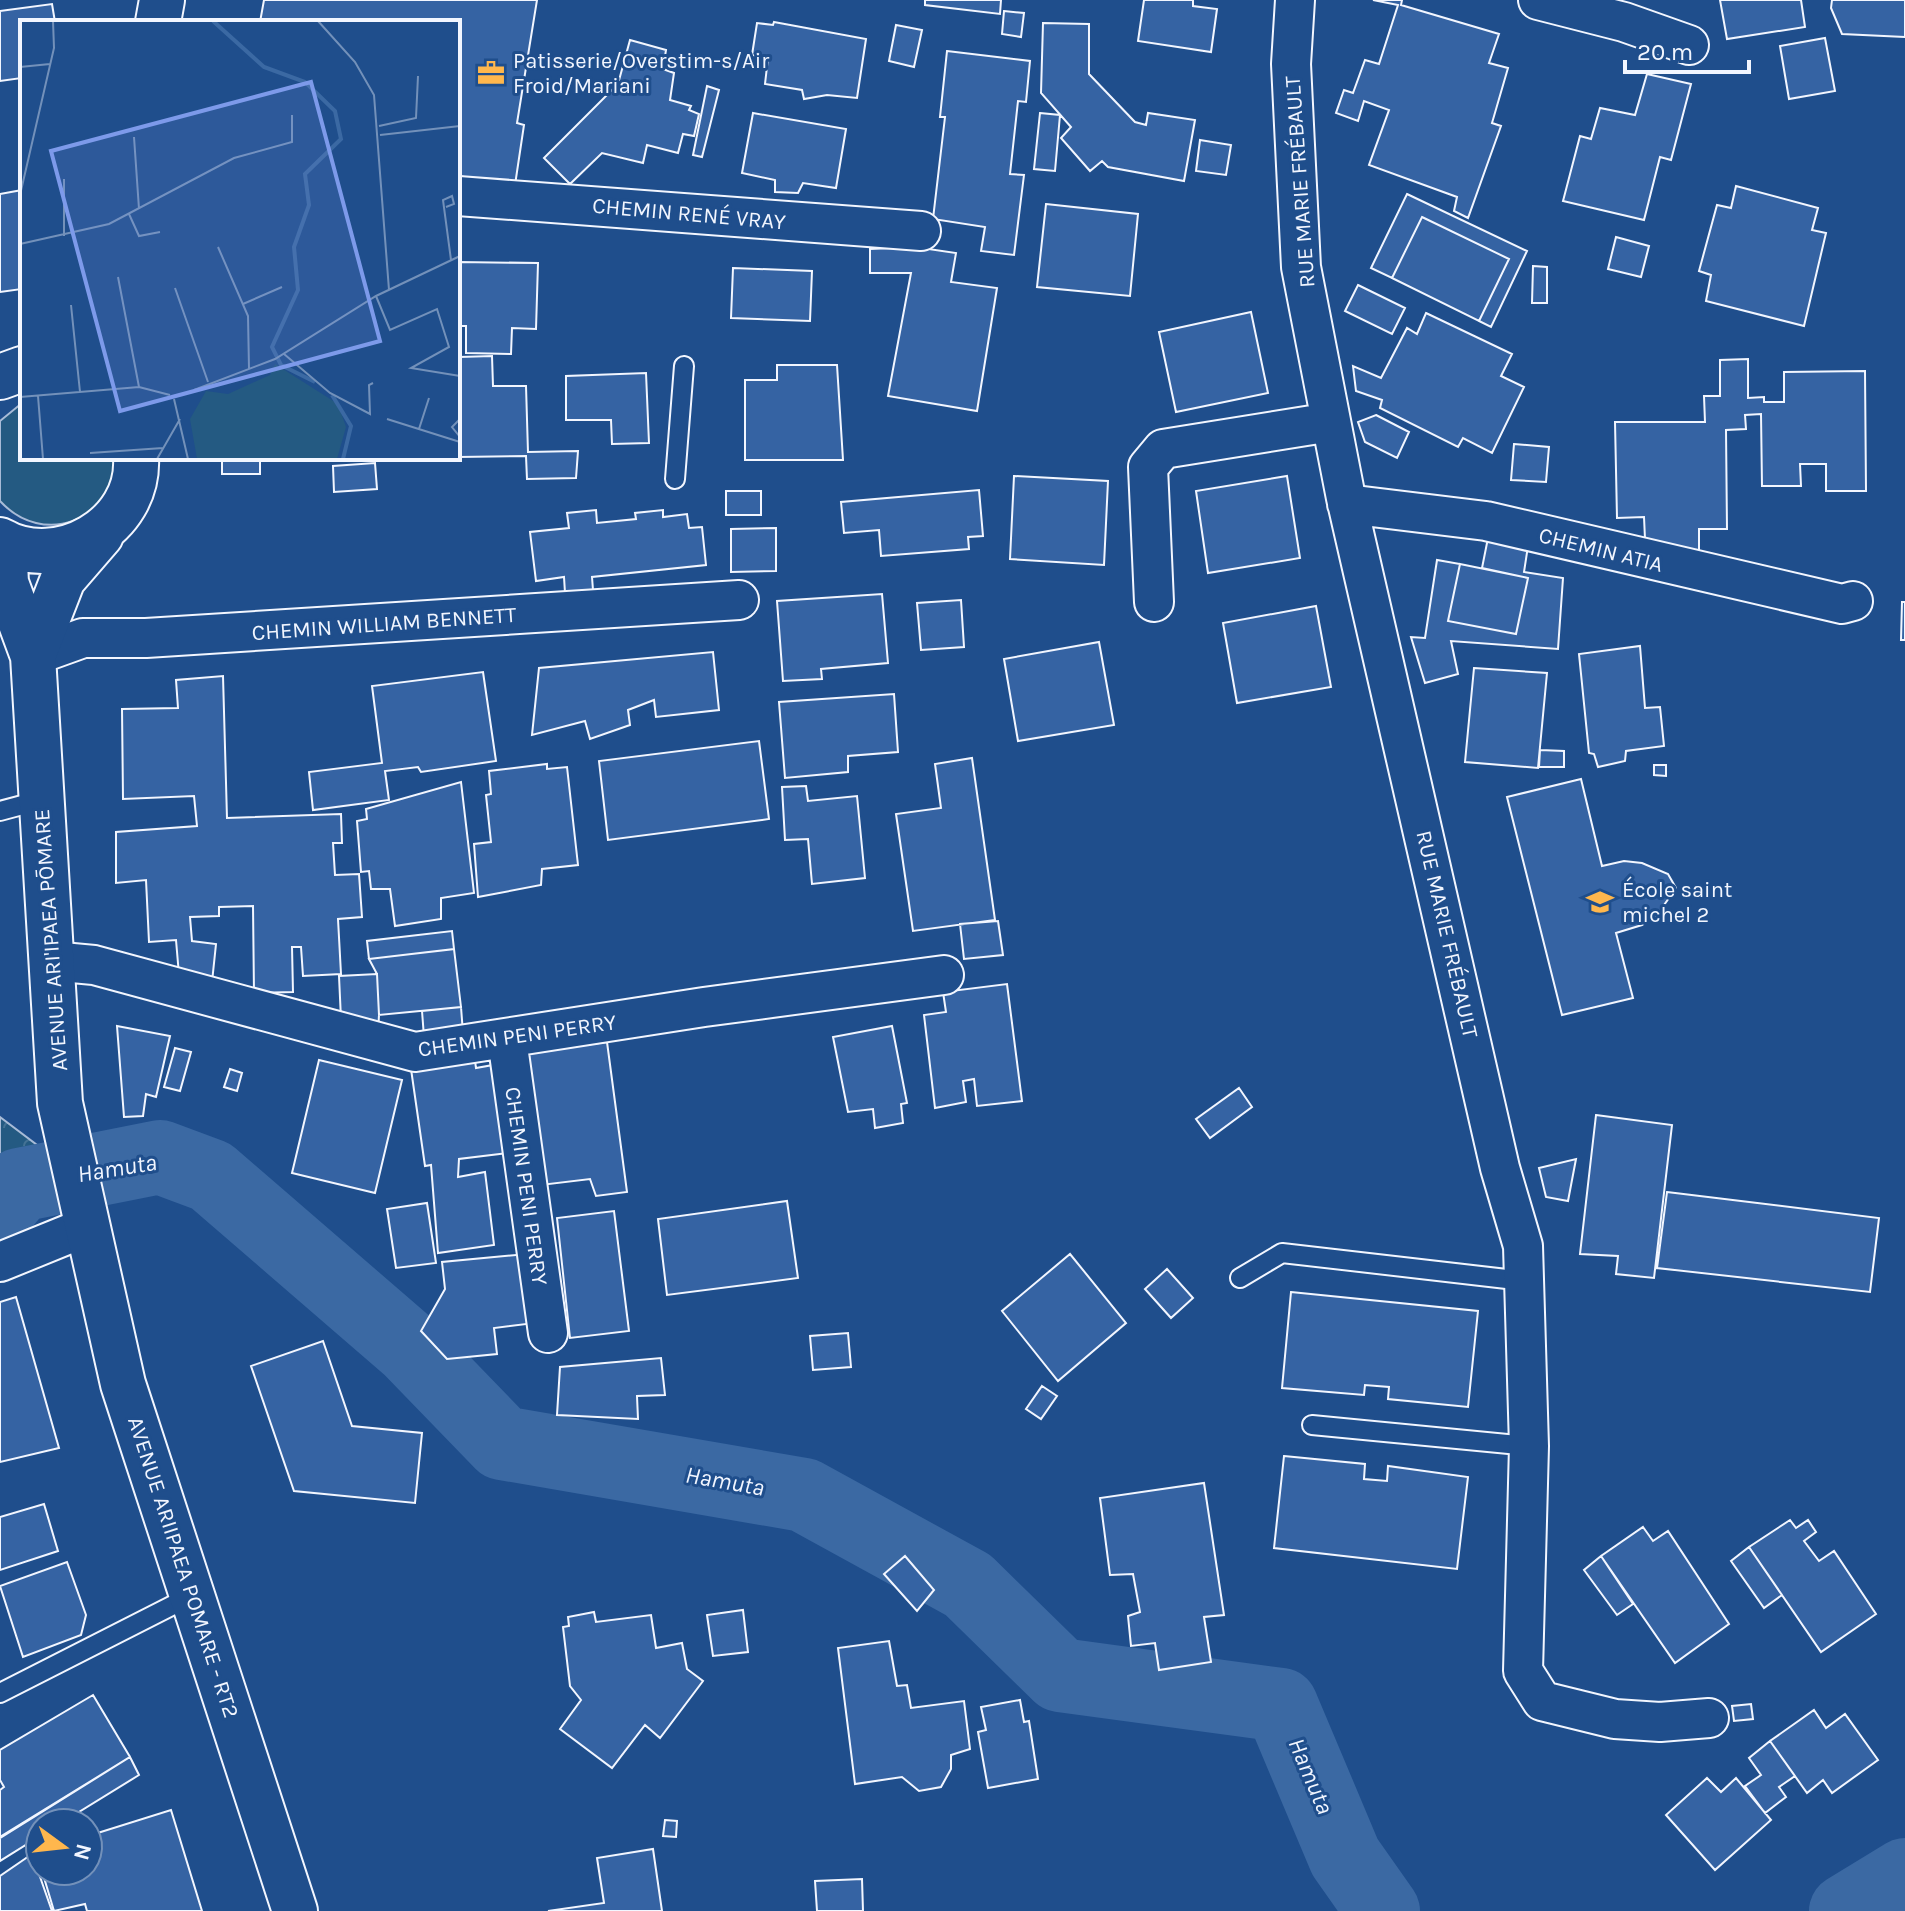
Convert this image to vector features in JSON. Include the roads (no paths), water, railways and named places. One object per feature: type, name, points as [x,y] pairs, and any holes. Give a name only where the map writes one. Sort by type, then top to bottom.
[{"type":"main road","points":[[158,20],[162,0]]},
{"type":"main road","points":[[2,541],[25,550],[57,550],[88,540],[106,528],[122,510],[132,488],[136,460]]},
{"type":"main road","name":"AVENUE ARI'IPAEA PŌMARE","points":[[33,656],[63,579],[106,528]]},
{"type":"main road","name":"AVENUE ARI'IPAEA PŌMARE","points":[[2,541],[6,583],[33,656],[60,1103],[85,1224]]},
{"type":"main road","name":"AVENUE ARIIPAEA POMARE - RT2","points":[[85,1224],[123,1384],[295,1911]]},
{"type":"street","name":"RUE MARIE FRÉBAULT","points":[[1295,0],[1291,64],[1301,267],[1347,504],[1500,1168],[1523,1246],[1529,1446],[1523,1671],[1542,1701],[1615,1719],[1660,1722],[1709,1718]]},
{"type":"street","points":[[1538,0],[1624,22],[1689,45]]},
{"type":"street","name":"CHEMIN RENÉ VRAY","points":[[460,196],[921,231]]},
{"type":"street","points":[[1154,602],[1148,467],[1163,449],[1331,422]]},
{"type":"street","name":"CHEMIN ATIA","points":[[1347,504],[1486,521],[1842,604],[1853,601]]},
{"type":"street","name":"CHEMIN WILLIAM BENNETT","points":[[33,656],[83,638],[146,638],[739,600]]},
{"type":"street","name":"CHEMIN PENI PERRY","points":[[51,961],[94,965],[415,1052],[704,1007],[944,975]]},
{"type":"street","name":"CHEMIN PENI PERRY","points":[[507,1039],[548,1333]]},
{"type":"street","points":[[0,1262],[85,1224]]},
{"type":"lane","points":[[675,479],[684,366]]},
{"type":"lane","points":[[0,811],[41,800]]},
{"type":"lane","points":[[1240,1278],[1282,1253],[1524,1281]]},
{"type":"lane","points":[[1312,1425],[1529,1446]]},
{"type":"lane","points":[[0,1693],[194,1594]]},
{"type":"waterway","name":"Hamuta","points":[[0,1208],[19,1185],[160,1157],[211,1176],[410,1348],[502,1443],[804,1495],[968,1585],[1060,1675],[1281,1705],[1345,1857],[1383,1911]]},
{"type":"waterway","name":"Hamuta","points":[[1846,1911],[1905,1875]]},
{"type":"place","name":"Patisserie/Overstim-s/Air Froid/Mariani","points":[[491,73]]},
{"type":"place","name":"École saint michel 2","points":[[1600,902]]}]
